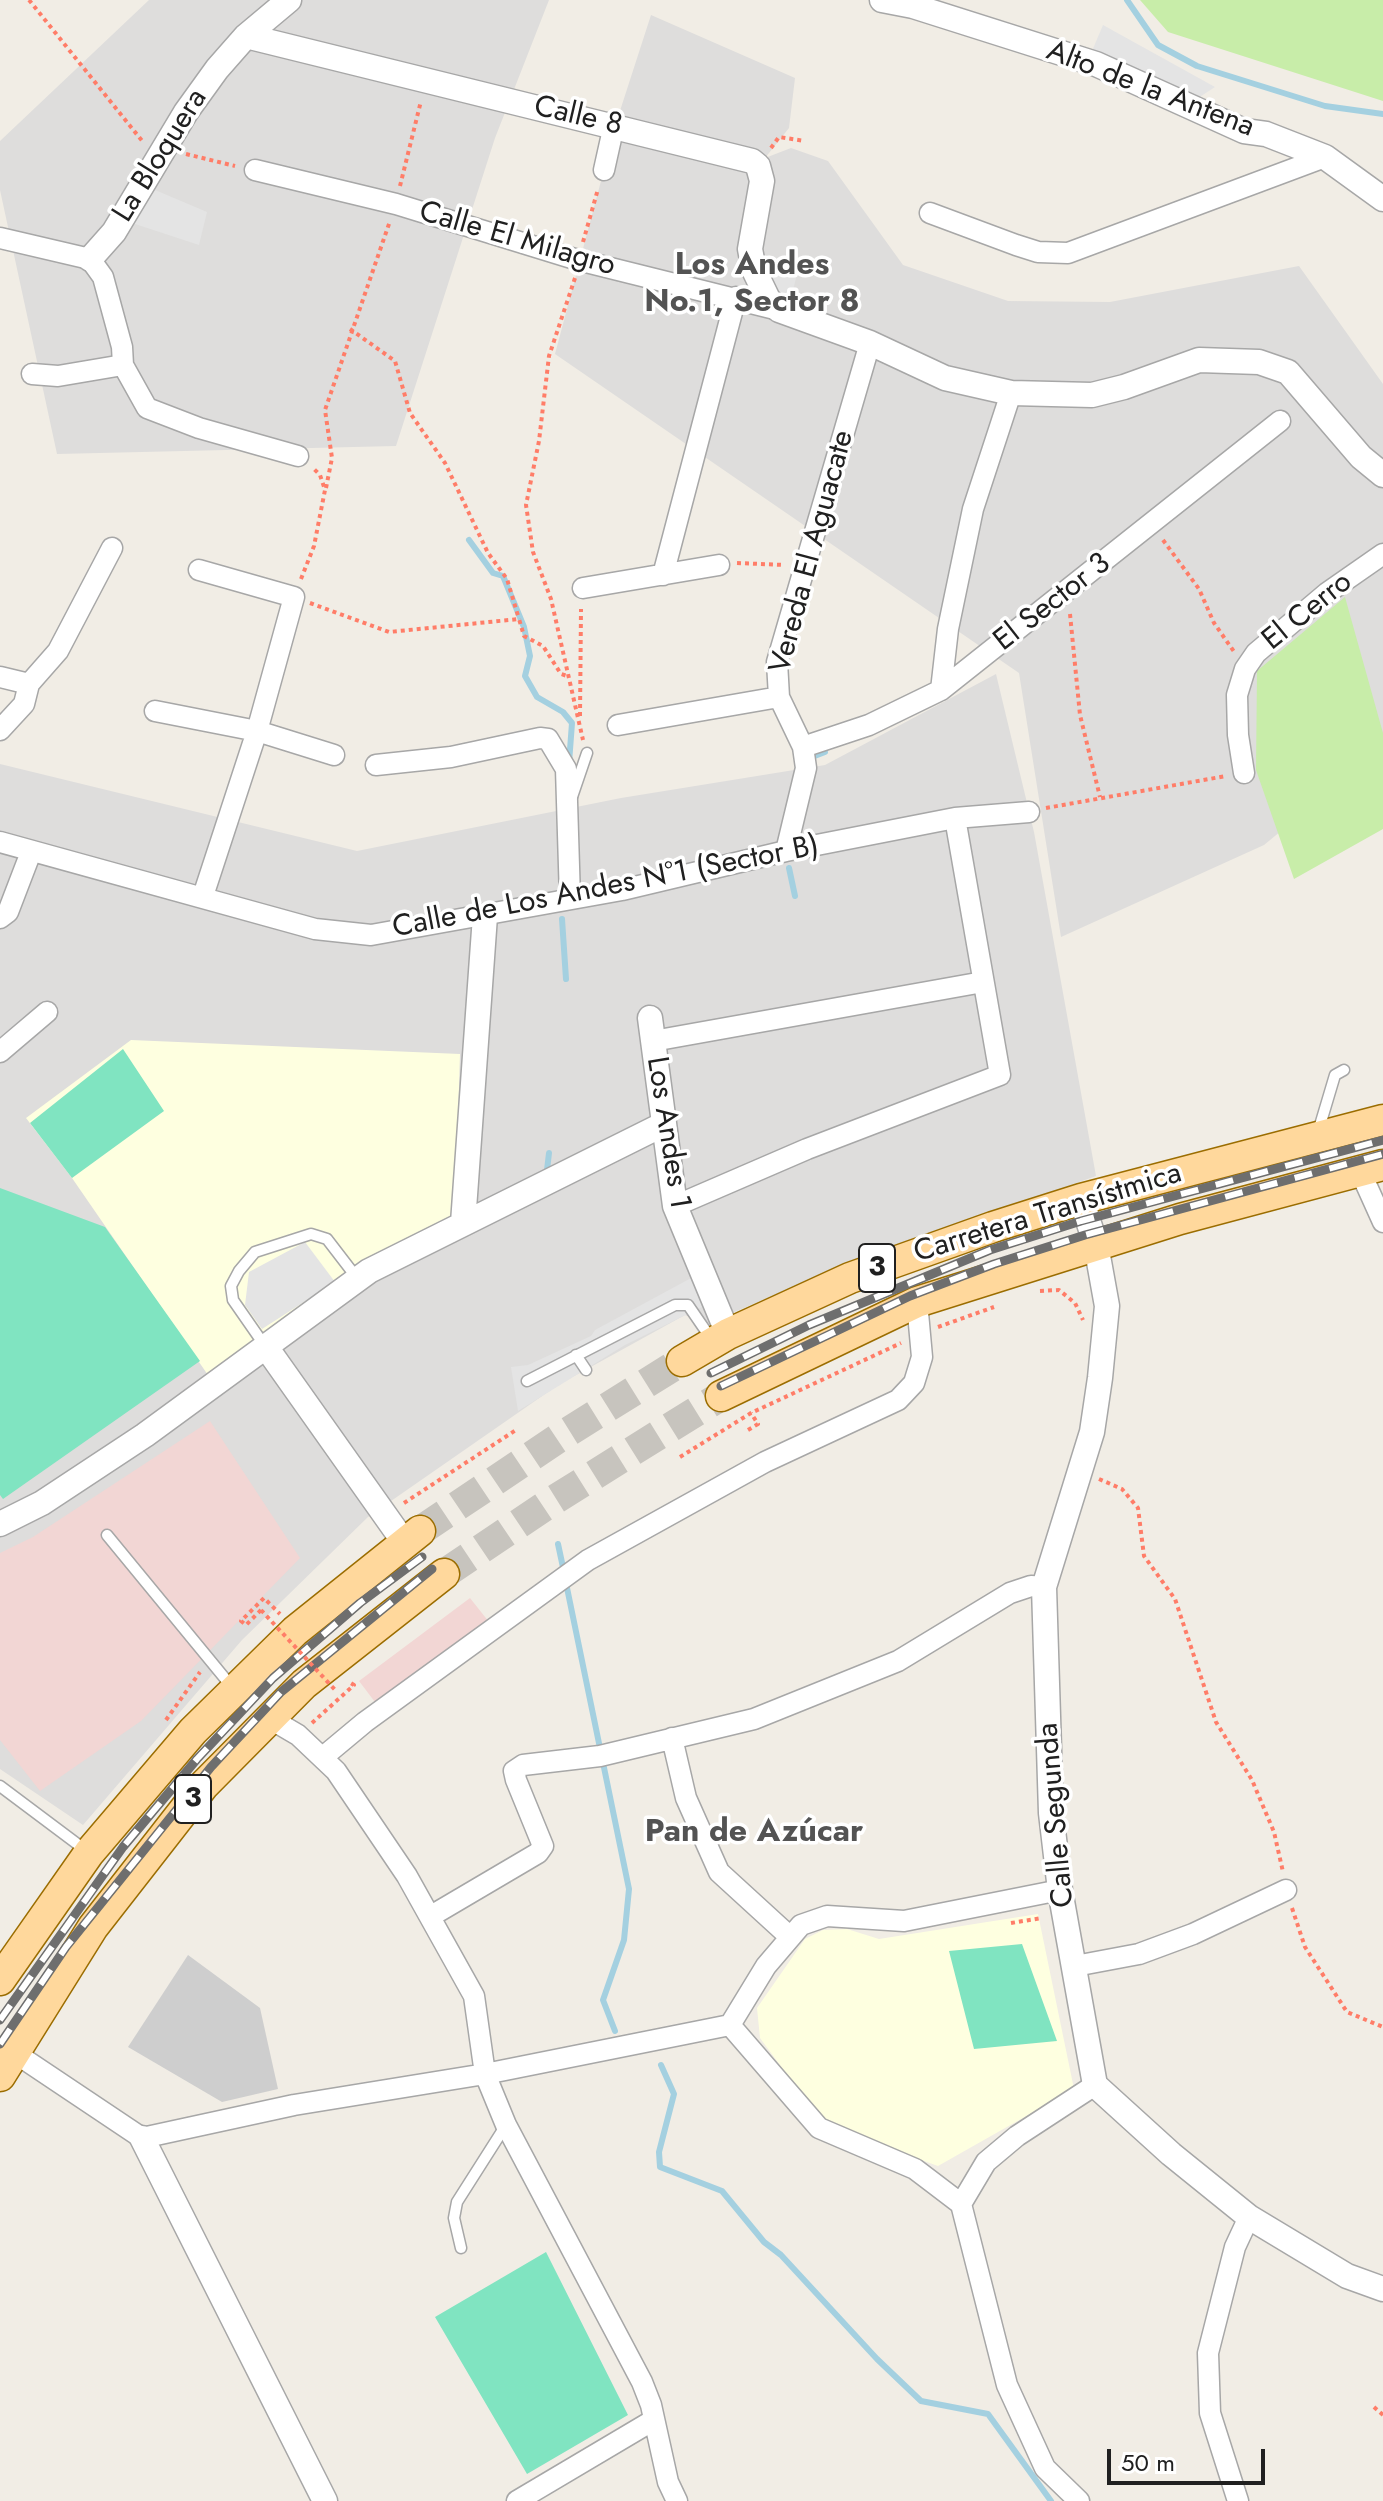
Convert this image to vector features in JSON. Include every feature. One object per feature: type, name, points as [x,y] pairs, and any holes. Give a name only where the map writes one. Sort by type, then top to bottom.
[{"type":"main road","name":"Carretera Transístmica","points":[[682,1361],[721,1338],[850,1278],[1081,1199],[1383,1120]]},
{"type":"main road","name":"Carretera Transístmica","points":[[721,1396],[917,1302],[1096,1245],[1372,1168]]},
{"type":"main road","name":"3","points":[[0,1980],[89,1853],[233,1689],[295,1631],[412,1536]]},
{"type":"main road","name":"3","points":[[7,2064],[93,1927],[203,1786],[269,1718],[328,1664],[444,1574]]},
{"type":"street","name":"La Bloquera","points":[[90,259],[114,232],[186,112],[246,36],[289,0]]},
{"type":"street","name":"Alto de la Antena","points":[[882,0],[913,6],[1096,64],[1244,131],[1266,134],[1325,157],[1383,199]]},
{"type":"street","name":"Calle 8","points":[[246,36],[614,125],[758,166]]},
{"type":"street","points":[[604,170],[614,125]]},
{"type":"street","points":[[930,213],[1038,252],[1068,253],[1325,157]]},
{"type":"street","points":[[758,166],[762,181],[750,249],[760,285],[779,310]]},
{"type":"street","name":"Calle El Milagro","points":[[255,170],[396,204],[578,260],[736,297],[870,343],[945,378],[1011,393],[1092,395],[1199,360],[1259,362],[1288,372],[1361,457],[1383,475]]},
{"type":"street","points":[[7,239],[90,259],[103,277],[122,347],[123,365],[147,408],[199,428],[298,456]]},
{"type":"street","points":[[663,575],[736,297]]},
{"type":"street","name":"Vereda El Aguacate","points":[[786,851],[806,768],[803,747],[779,697],[777,662],[870,343]]},
{"type":"street","points":[[32,374],[58,376],[123,365]]},
{"type":"street","points":[[941,690],[963,554],[991,450],[1011,393]]},
{"type":"street","name":"El Sector 3","points":[[803,747],[869,725],[941,690],[1280,421]]},
{"type":"street","points":[[0,730],[24,704],[29,684],[58,651],[112,548]]},
{"type":"street","name":"El Cerro","points":[[1244,773],[1238,735],[1237,695],[1245,669],[1256,653],[1316,602],[1383,554]]},
{"type":"street","points":[[583,588],[719,565]]},
{"type":"street","points":[[199,570],[294,597],[257,731],[203,896]]},
{"type":"street","points":[[0,677],[29,684]]},
{"type":"street","points":[[618,725],[779,697]]},
{"type":"street","points":[[155,711],[257,731],[334,755]]},
{"type":"street","points":[[376,765],[451,757],[540,738],[555,745],[562,757],[569,802],[570,899]]},
{"type":"street","name":"Calle de Los Andes N°1 (Sector B)","points":[[0,842],[315,929],[350,935],[485,916],[955,818],[1029,812]]},
{"type":"street","points":[[675,1206],[807,1149],[1000,1075],[955,818]]},
{"type":"street","points":[[0,918],[8,912],[31,852]]},
{"type":"street","points":[[463,1223],[485,916]]},
{"type":"street","points":[[651,1030],[983,982]]},
{"type":"street","points":[[0,1052],[47,1012]]},
{"type":"street","name":"Los Andes 1","points":[[651,1030],[675,1206],[721,1338]]},
{"type":"street","points":[[0,1524],[42,1503],[145,1435],[358,1279],[463,1223],[664,1124]]},
{"type":"street","points":[[1372,1168],[1383,1222]]},
{"type":"street","name":"Calle Segunda","points":[[1081,1199],[1096,1245],[1107,1306],[1100,1378],[1080,1475],[1044,1587],[1052,1892],[1075,1966],[1095,2085]]},
{"type":"street","points":[[323,1757],[378,1712],[588,1560],[765,1462],[898,1400],[914,1383],[922,1357],[917,1302]]},
{"type":"street","points":[[266,1347],[385,1515],[412,1536]]},
{"type":"street","points":[[431,1916],[538,1853],[543,1846],[514,1771],[523,1765],[600,1756],[754,1719],[898,1661],[1010,1593],[1031,1586],[1044,1587]]},
{"type":"street","points":[[269,1718],[298,1735],[323,1757],[374,1826],[431,1916],[474,1996],[485,2074],[506,2125],[642,2382],[651,2405],[652,2421],[668,2482],[677,2501]]},
{"type":"street","points":[[672,1738],[686,1798],[719,1872],[789,1936]]},
{"type":"street","points":[[1075,1966],[1139,1954],[1193,1934],[1286,1890]]},
{"type":"street","points":[[142,2138],[294,2105],[485,2074],[730,2025],[766,1966],[801,1925],[827,1916],[904,1921],[1052,1892]]},
{"type":"street","points":[[730,2025],[819,2128],[915,2169],[961,2204],[1007,2385],[1029,2441],[1045,2468],[1079,2501]]},
{"type":"street","points":[[7,2064],[142,2138],[325,2501]]},
{"type":"street","points":[[961,2204],[986,2162],[1017,2136],[1095,2085],[1171,2154],[1249,2217],[1347,2276],[1383,2289]]},
{"type":"street","points":[[1238,2501],[1210,2413],[1208,2353],[1235,2247],[1249,2217]]},
{"type":"street","points":[[517,2501],[652,2421]]},
{"type":"lane","points":[[569,802],[587,753]]},
{"type":"lane","points":[[1317,1138],[1335,1075],[1344,1070]]},
{"type":"lane","points":[[266,1347],[233,1300],[231,1286],[255,1252],[311,1234],[327,1239],[358,1279]]},
{"type":"lane","points":[[527,1381],[675,1305],[688,1305],[721,1338]]},
{"type":"lane","points":[[576,1355],[586,1370]]},
{"type":"lane","points":[[107,1535],[233,1689]]},
{"type":"lane","points":[[0,1786],[89,1853]]},
{"type":"lane","points":[[461,2248],[454,2218],[457,2202],[506,2125]]},
{"type":"path","points":[[29,0],[144,143],[255,170]]},
{"type":"path","points":[[426,80],[396,204],[350,329],[341,369],[325,410],[332,458],[314,546],[294,597],[389,632],[519,619]]},
{"type":"path","points":[[758,166],[779,137],[805,141]]},
{"type":"path","points":[[587,753],[551,599],[533,552],[526,505],[539,441],[549,356],[604,170]]},
{"type":"path","points":[[350,329],[395,361],[410,413],[445,463],[488,553],[507,579],[524,636],[543,646],[561,674],[569,677]]},
{"type":"path","points":[[298,456],[320,475],[325,490]]},
{"type":"path","points":[[1151,526],[1199,589],[1214,623],[1245,669]]},
{"type":"path","points":[[719,565],[747,562],[804,570]]},
{"type":"path","points":[[583,588],[579,710],[587,753]]},
{"type":"path","points":[[1068,592],[1080,715],[1100,797]]},
{"type":"path","points":[[1029,812],[1244,773]]},
{"type":"path","points":[[1036,1291],[1059,1290],[1075,1303],[1085,1324]]},
{"type":"path","points":[[680,1457],[751,1413],[922,1333],[1008,1301]]},
{"type":"path","points":[[748,1430],[758,1424],[751,1413]]},
{"type":"path","points":[[385,1515],[516,1430]]},
{"type":"path","points":[[1080,1475],[1122,1489],[1138,1508],[1144,1556],[1175,1599],[1216,1722],[1252,1780],[1269,1819],[1286,1890],[1305,1947],[1347,2012],[1383,2027]]},
{"type":"path","points":[[264,1598],[241,1621],[246,1625],[261,1610],[337,1692],[350,1681],[354,1685],[311,1723]]},
{"type":"path","points":[[1006,1923],[1052,1916],[1052,1892]]},
{"type":"path","points":[[1374,2407],[1383,2415]]},
{"type":"shaded area","points":[[149,0],[549,0],[495,138],[396,446],[57,454],[0,190],[0,141]]},
{"type":"shaded area","points":[[651,15],[795,78],[789,128],[765,158],[791,148],[828,161],[903,265],[1008,301],[1110,302],[1299,266],[1383,384],[1383,747],[1264,845],[1061,937],[1019,673],[555,354],[618,117]]},
{"type":"shaded area","points":[[1103,25],[1215,87],[1195,100],[1092,51]]},
{"type":"shaded area","points":[[148,187],[207,212],[199,245],[129,222]]},
{"type":"shaded area","points":[[760,259],[797,274],[790,303],[765,287]]},
{"type":"shaded area","points":[[996,674],[1034,832],[1096,1176],[820,1275],[707,1324],[685,1315],[558,1385],[368,1517],[242,1640],[83,1825],[0,1769],[0,764],[357,851],[621,798],[825,765]]},
{"type":"shaded area","points":[[131,1040],[460,1054],[455,1218],[210,1378],[72,1178],[26,1118]]},
{"type":"shaded area","points":[[305,1242],[335,1282],[262,1329],[245,1305],[249,1272]]},
{"type":"shaded area","points":[[693,1277],[702,1307],[625,1345],[518,1411],[511,1367],[528,1365],[591,1336],[595,1330]]},
{"type":"shaded area","points":[[210,1421],[300,1558],[141,1721],[40,1791],[0,1740],[0,1553],[33,1537]]},
{"type":"shaded area","points":[[470,1598],[489,1622],[378,1706],[359,1681]]},
{"type":"shaded area","points":[[1038,1914],[1074,2089],[938,2166],[824,2125],[760,2038],[757,2008],[805,1939],[823,1930],[847,1929],[879,1939]]},
{"type":"shaded area","points":[[188,1955],[260,2008],[278,2089],[222,2102],[128,2047]]},
{"type":"green space","points":[[1140,0],[1383,0],[1383,101],[1168,32]]},
{"type":"green space","points":[[1345,597],[1383,733],[1383,829],[1294,879],[1256,770],[1257,671]]},
{"type":"green space","points":[[123,1049],[164,1111],[72,1178],[30,1123]]},
{"type":"green space","points":[[0,1188],[105,1227],[200,1361],[3,1499],[0,1495]]},
{"type":"green space","points":[[1022,1944],[1057,2041],[974,2049],[949,1951]]},
{"type":"green space","points":[[546,2252],[628,2415],[527,2474],[435,2317]]},
{"type":"waterway","points":[[1127,0],[1158,45],[1197,66],[1325,106],[1383,114]]},
{"type":"waterway","points":[[469,540],[493,573],[503,576],[524,627],[530,656],[525,676],[537,697],[563,712],[572,723],[569,763]]},
{"type":"waterway","points":[[812,757],[825,752]]},
{"type":"waterway","points":[[789,868],[795,896]]},
{"type":"waterway","points":[[562,919],[566,979]]},
{"type":"waterway","points":[[547,1170],[549,1153]]},
{"type":"waterway","points":[[558,1544],[564,1572]]},
{"type":"waterway","points":[[566,1583],[629,1889],[624,1940],[603,2000],[615,2031]]},
{"type":"waterway","points":[[661,2065],[674,2094],[659,2152],[660,2167],[722,2191],[764,2242],[781,2255],[877,2359],[921,2401],[988,2414],[1051,2501]]},
{"type":"tunnel","points":[[420,1531],[563,1435],[682,1361]]},
{"type":"tunnel","points":[[444,1574],[554,1500],[721,1396]]},
{"type":"railway","points":[[711,1373],[809,1325],[990,1250],[1081,1221],[1383,1140]]},
{"type":"railway","points":[[721,1386],[910,1296],[994,1264],[1085,1235],[1383,1154]]},
{"type":"railway","points":[[0,2020],[123,1847],[197,1759],[273,1678],[360,1603],[422,1557]]},
{"type":"railway","points":[[0,2044],[66,1947],[211,1767],[281,1692],[432,1569]]},
{"type":"district","name":"Los Andes No.1, Sector 8","points":[[752,284]]},
{"type":"district","name":"Pan de Azúcar","points":[[754,1833]]}]
